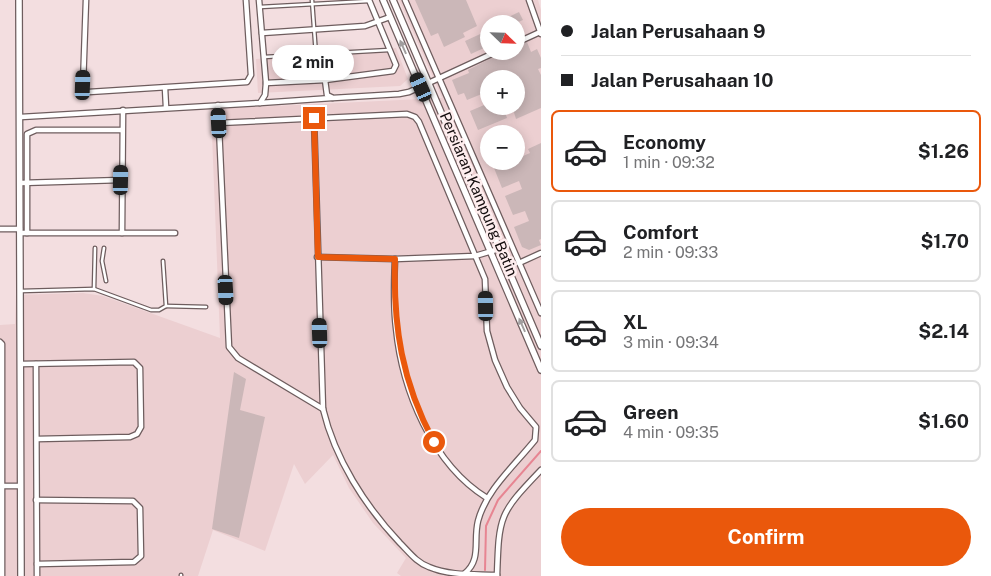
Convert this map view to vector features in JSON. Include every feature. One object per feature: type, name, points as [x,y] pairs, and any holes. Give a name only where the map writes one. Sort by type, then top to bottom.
[{"type":"street","points":[[19,0],[20,117],[27,233]]},
{"type":"street","points":[[86,0],[84,90],[89,92],[247,82],[251,75],[246,0]]},
{"type":"street","points":[[259,0],[266,83],[265,95],[260,103]]},
{"type":"street","name":"Persiaran Kampung Batin","points":[[383,0],[541,370]]},
{"type":"street","name":"Persiaran Kampung Batin","points":[[393,0],[541,346]]},
{"type":"street","points":[[405,0],[541,313]]},
{"type":"street","points":[[525,39],[541,33],[529,0]]},
{"type":"street","points":[[266,83],[325,80],[388,74],[393,71],[396,65],[369,1]]},
{"type":"street","points":[[262,33],[365,26],[379,23],[390,17]]},
{"type":"street","points":[[20,117],[399,94],[421,87],[480,59]]},
{"type":"street","points":[[325,80],[327,95],[333,98]]},
{"type":"street","points":[[165,88],[166,107]]},
{"type":"street","points":[[218,105],[228,346],[238,358],[323,409]]},
{"type":"street","points":[[122,233],[121,180],[124,110]]},
{"type":"street","points":[[219,123],[407,114],[415,117],[419,122],[485,279],[487,331],[495,360],[520,408],[538,432],[535,440],[487,498],[478,522],[476,560],[472,568],[464,574]]},
{"type":"street","points":[[314,118],[323,409],[336,450],[369,506],[388,530],[423,565],[464,574],[497,575],[500,525],[506,510],[541,470]]},
{"type":"street","points":[[21,576],[20,231],[27,134],[31,130],[122,130]]},
{"type":"street","points":[[24,182],[121,180]]},
{"type":"street","points":[[0,229],[27,233],[175,233]]},
{"type":"street","points":[[318,257],[395,259],[475,256],[499,249]]},
{"type":"street","points":[[519,263],[541,253]]},
{"type":"street","points":[[395,259],[396,328],[401,358],[420,416],[434,442],[455,472],[473,490],[487,498]]},
{"type":"street","points":[[0,342],[2,344],[2,576]]},
{"type":"street","points":[[21,364],[134,362],[140,368],[141,427],[137,434],[130,437],[37,438]]},
{"type":"street","points":[[36,364],[37,576]]},
{"type":"street","points":[[1,486],[20,486]]},
{"type":"street","points":[[36,500],[133,501],[140,508],[141,556],[134,562],[37,564]]},
{"type":"lane","points":[[312,0],[315,30],[314,81]]},
{"type":"lane","points":[[260,7],[369,1]]},
{"type":"lane","points":[[263,58],[389,50]]},
{"type":"lane","points":[[94,289],[95,248]]},
{"type":"lane","points":[[104,248],[102,261],[106,281]]},
{"type":"lane","points":[[95,259],[102,261]]},
{"type":"lane","points":[[163,261],[166,306]]},
{"type":"lane","points":[[20,291],[94,289],[150,310],[159,310],[166,306],[206,307]]},
{"type":"shaded area","points":[[399,0],[538,0],[541,10],[541,576],[401,576],[397,573],[406,558],[373,523],[349,488],[333,455],[305,484],[294,464],[265,551],[213,530],[198,576],[0,576],[0,325],[15,324],[16,295],[83,293],[103,296],[220,338],[211,109],[442,98]]},
{"type":"shaded area","points":[[396,48],[408,79],[400,86],[258,93],[256,59]]},
{"type":"building","points":[[415,0],[466,0],[477,26],[463,33],[465,37],[444,47],[438,33],[431,36]]},
{"type":"building","points":[[480,34],[480,50],[471,54],[465,41]]},
{"type":"building","points":[[527,42],[531,52],[537,49],[541,58],[541,68],[538,69],[541,75],[541,108],[516,119],[515,115],[525,115],[525,70],[480,70],[480,95],[467,100],[464,93],[458,95],[452,80],[469,73],[468,70],[487,60],[525,60],[525,43]]},
{"type":"building","points":[[480,107],[480,115],[506,115],[507,118],[490,125],[480,125],[480,129],[478,130],[470,111]]},
{"type":"building","points":[[541,143],[541,239],[539,240],[541,245],[529,250],[522,247],[514,227],[529,221],[525,211],[513,215],[505,196],[522,189],[519,181],[502,188],[495,170],[525,170],[525,155],[530,153],[528,149]]},
{"type":"building","points":[[234,372],[246,379],[240,410],[265,417],[239,538],[212,529]]},
{"type":"waterway","points":[[485,570],[486,526],[498,500],[541,451]]},
{"type":"route","points":[[314,118],[318,257],[395,259],[396,328],[401,358],[420,416],[434,442]]}]
